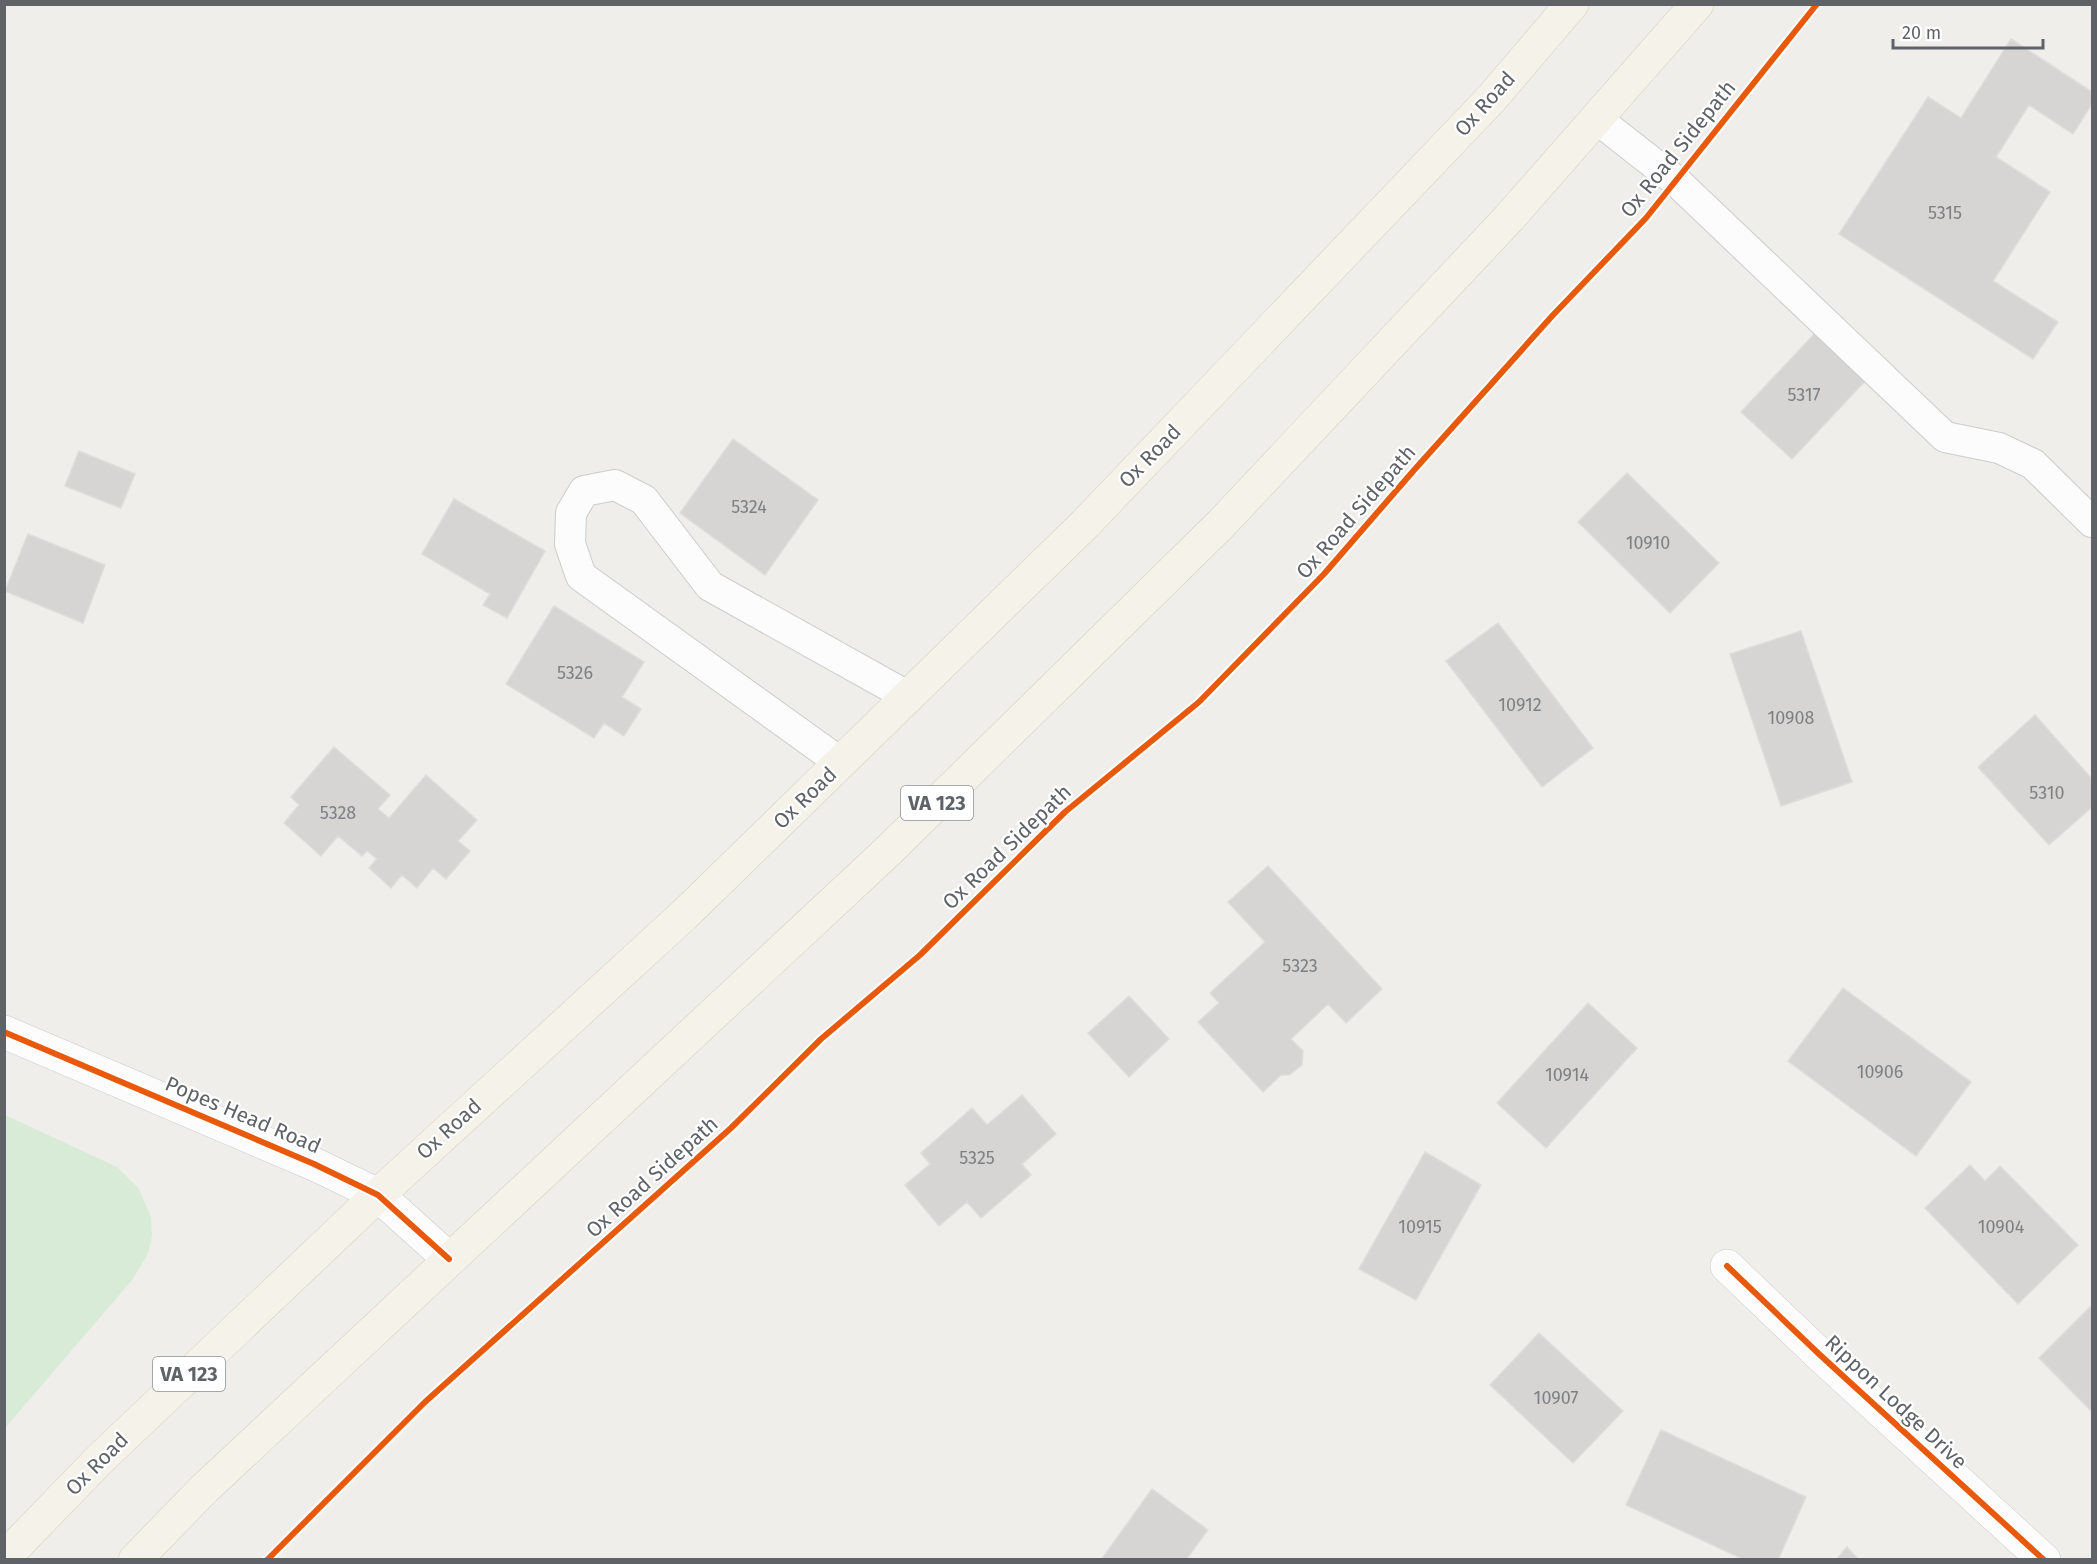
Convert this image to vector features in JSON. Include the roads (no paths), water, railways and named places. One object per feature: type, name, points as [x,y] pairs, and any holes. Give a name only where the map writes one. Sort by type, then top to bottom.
[{"type":"main road","name":"Ox Road","points":[[4,1558],[99,1460],[378,1195],[684,915],[1102,507],[1491,99],[1572,4]]},
{"type":"main road","name":"VA 123","points":[[135,1560],[204,1489],[887,852],[1221,524],[1509,218],[1697,4]]},
{"type":"street","name":"Popes Head Road","points":[[4,1032],[314,1164],[378,1195],[449,1259]]},
{"type":"street","name":"Rippon Lodge Drive","points":[[1727,1266],[2044,1560]]},
{"type":"lane","points":[[1597,119],[1676,181],[1945,437],[1999,448],[2033,464],[2092,522]]},
{"type":"lane","points":[[841,763],[581,576],[570,544],[571,513],[584,491],[615,486],[644,500],[710,586],[909,697]]}]
